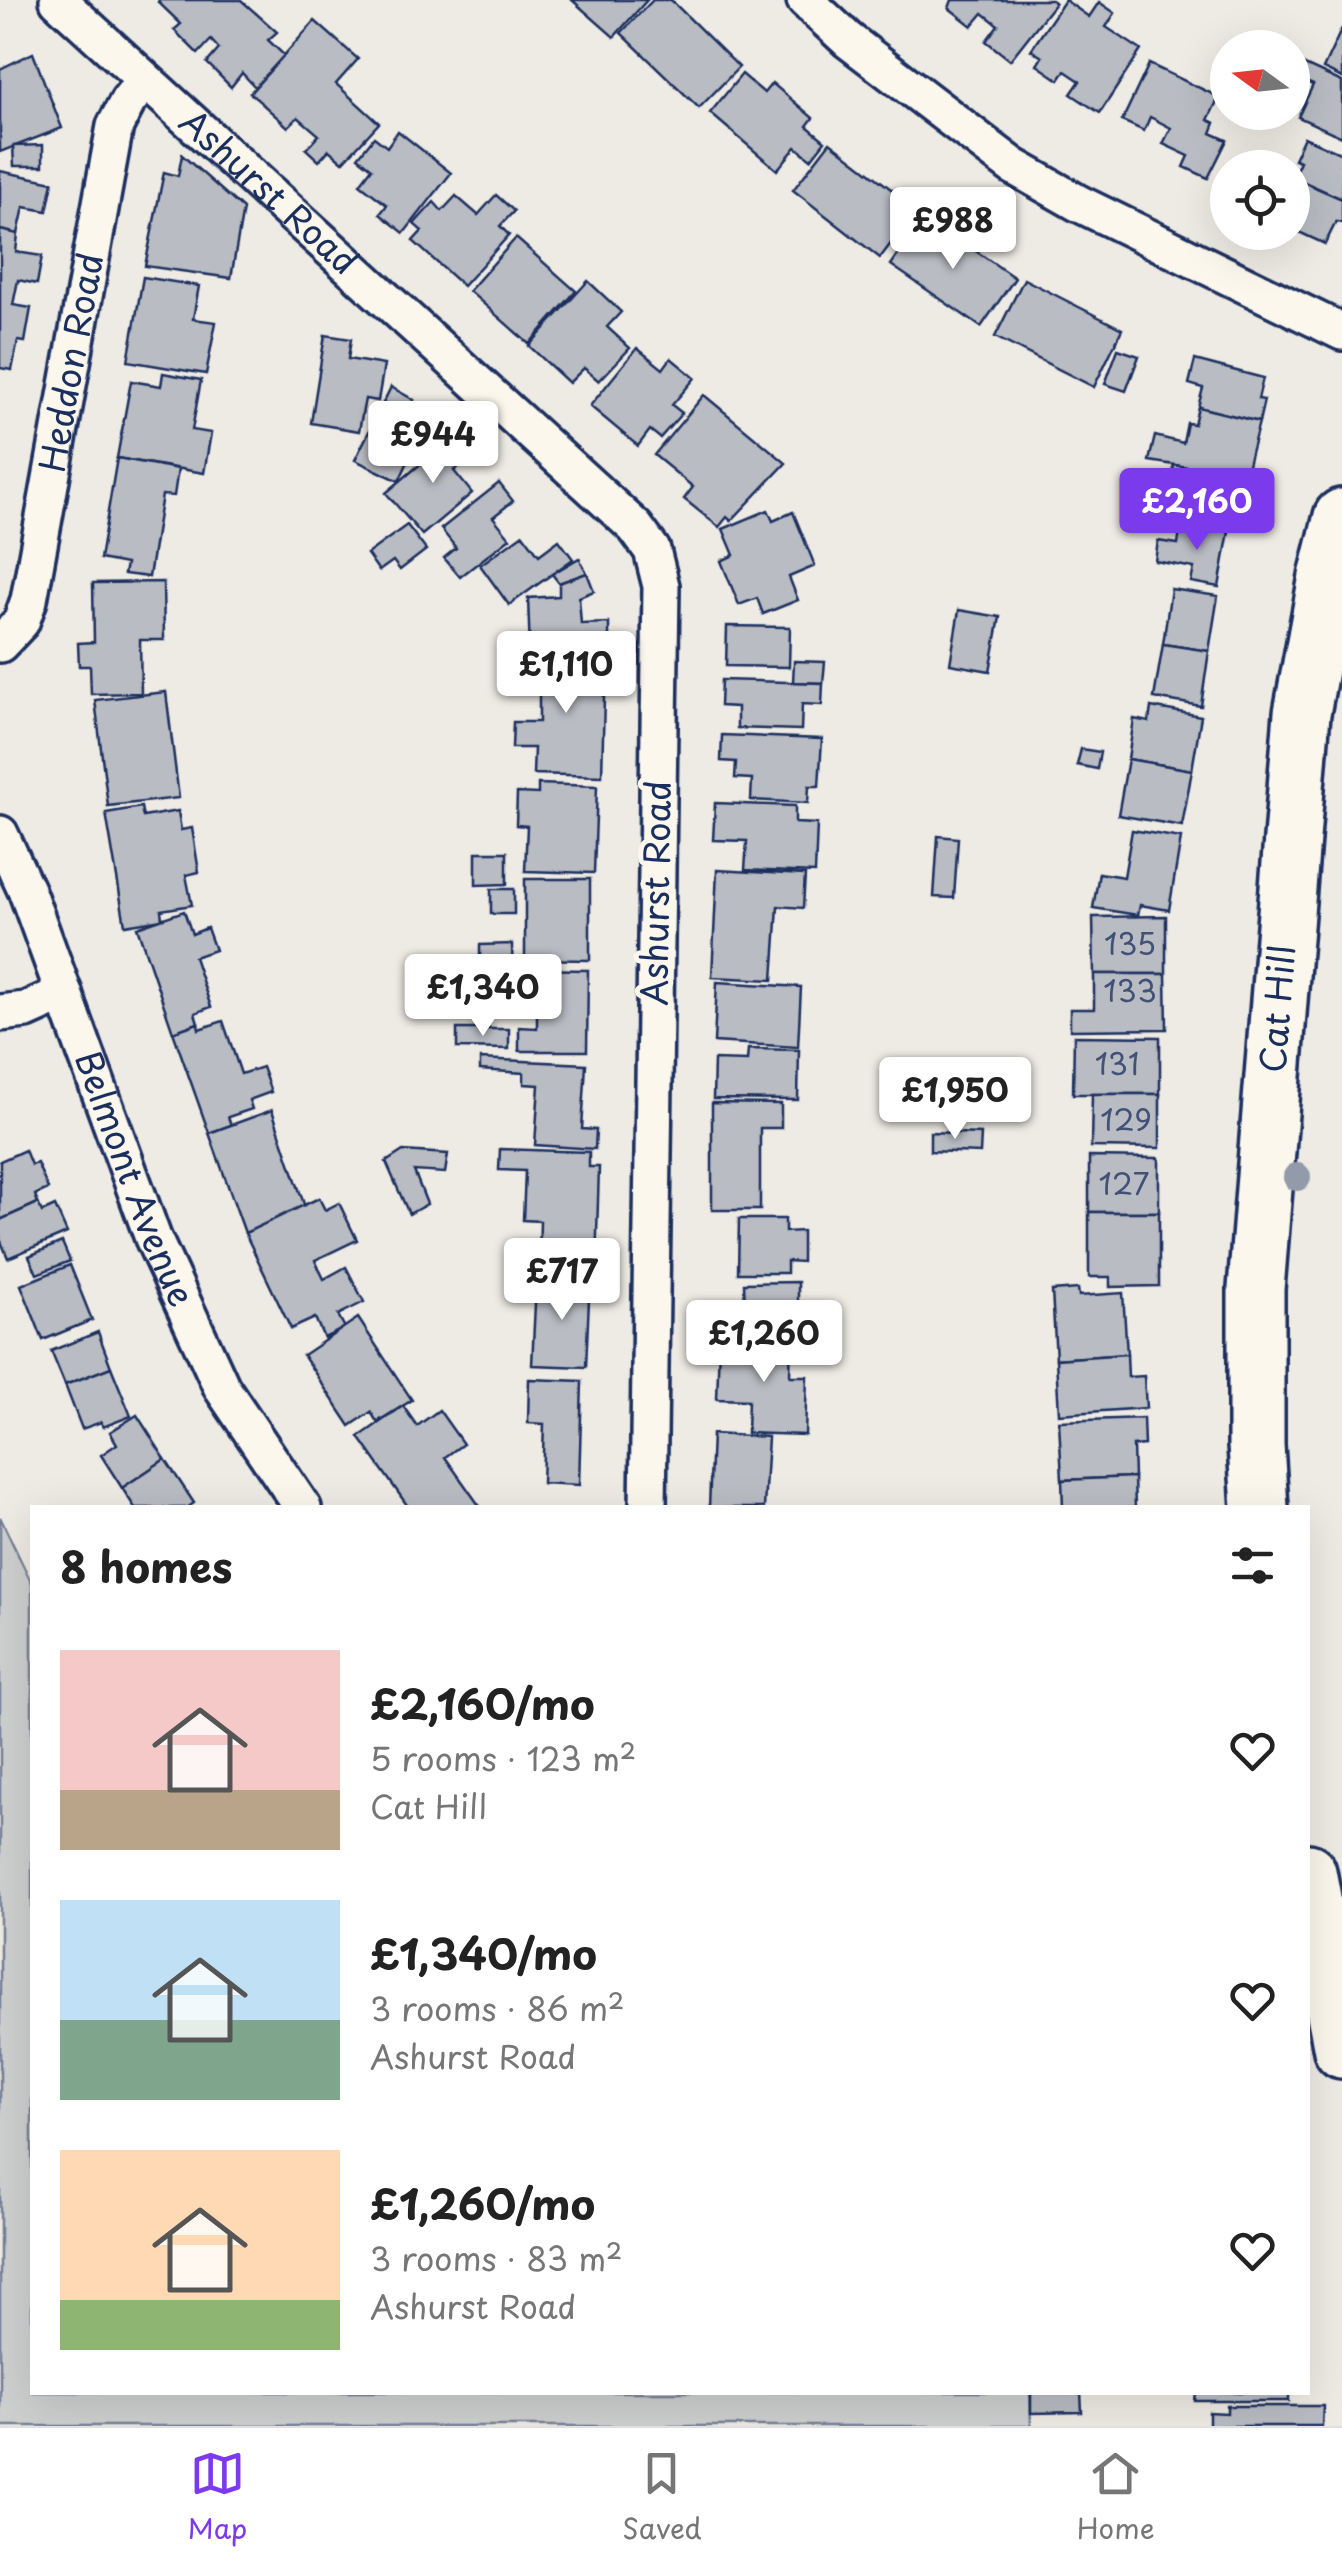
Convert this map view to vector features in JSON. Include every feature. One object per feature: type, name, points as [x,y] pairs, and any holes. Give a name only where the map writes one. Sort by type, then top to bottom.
[{"type":"main road","name":"Cat Hill","points":[[1260,1505],[1256,1289],[1302,712],[1334,577],[1342,516]]},
{"type":"main road","points":[[1310,1881],[1342,2050]]},
{"type":"street","name":"Ashurst Road","points":[[58,0],[635,527],[652,550],[660,586],[648,1505]]},
{"type":"street","points":[[805,0],[848,40],[1013,166],[1078,203],[1342,332]]},
{"type":"street","name":"Heddon Road","points":[[0,644],[21,622],[29,600],[114,126],[144,81]]},
{"type":"street","name":"Belmont Avenue","points":[[0,834],[27,892],[153,1238],[222,1388],[302,1505]]},
{"type":"street","points":[[0,1013],[26,1010],[64,994]]},
{"type":"shaded area","points":[[0,1517],[30,1580],[30,2395],[1030,2395],[1031,2426],[0,2426]]},
{"type":"building","points":[[159,0],[241,0],[277,32],[268,40],[285,56],[256,88],[242,73],[231,87],[207,63],[219,49],[211,40],[198,54],[174,30],[181,24]]},
{"type":"building","points":[[572,0],[647,0],[614,37]]},
{"type":"building","points":[[653,0],[671,0],[739,67],[699,108],[621,33]]},
{"type":"building","points":[[952,0],[1055,3],[1010,60],[986,41],[998,25],[983,13],[972,26],[949,8]]},
{"type":"building","points":[[1065,0],[1089,17],[1099,2],[1115,13],[1106,27],[1141,50],[1100,113],[1071,94],[1080,81],[1065,71],[1059,80],[1037,65],[1042,57],[1031,50]]},
{"type":"building","points":[[315,21],[358,59],[336,84],[379,123],[343,162],[329,150],[319,161],[306,149],[319,135],[298,117],[288,127],[250,93]]},
{"type":"building","points":[[1342,28],[1342,78],[1323,69]]},
{"type":"building","points":[[33,53],[62,128],[0,152],[0,69]]},
{"type":"building","points":[[1149,64],[1210,93],[1211,133],[1227,140],[1222,150],[1210,150],[1208,178],[1184,167],[1189,156],[1163,144],[1171,128],[1150,117],[1144,131],[1122,121]]},
{"type":"building","points":[[1310,67],[1342,82],[1342,137],[1310,122]]},
{"type":"building","points":[[742,74],[764,93],[772,83],[813,118],[807,126],[825,141],[811,159],[796,147],[777,170],[710,113]]},
{"type":"building","points":[[398,131],[451,173],[404,233],[380,214],[387,205],[360,184],[372,168],[358,157],[374,137],[387,147]]},
{"type":"building","points":[[1304,137],[1342,154],[1342,199],[1310,185],[1310,150],[1298,150]]},
{"type":"building","points":[[830,142],[917,209],[880,258],[793,190]]},
{"type":"building","points":[[43,145],[43,166],[14,166],[13,146]]},
{"type":"building","points":[[182,155],[243,209],[231,278],[145,266],[164,172],[178,176]]},
{"type":"building","points":[[0,171],[53,182],[47,211],[24,207],[18,234],[0,230]]},
{"type":"building","points":[[1310,185],[1342,199],[1342,223],[1336,222],[1325,244],[1310,237]]},
{"type":"building","points":[[496,195],[514,211],[500,226],[509,235],[463,286],[413,241],[422,231],[414,224],[434,202],[442,211],[456,196],[478,215]]},
{"type":"building","points":[[925,216],[1015,278],[981,327],[891,265]]},
{"type":"building","points":[[0,230],[18,234],[16,252],[42,256],[37,284],[18,280],[13,305],[31,308],[25,342],[18,341],[12,370],[0,368]]},
{"type":"building","points":[[516,238],[576,291],[529,344],[469,291]]},
{"type":"building","points":[[143,277],[199,286],[193,319],[216,322],[206,374],[128,361]]},
{"type":"building","points":[[1024,279],[1122,329],[1094,387],[995,337]]},
{"type":"building","points":[[588,281],[621,312],[607,327],[630,348],[599,381],[584,368],[569,383],[529,346]]},
{"type":"building","points":[[325,335],[351,339],[348,359],[384,365],[378,401],[365,399],[359,431],[311,423]]},
{"type":"building","points":[[637,348],[663,369],[671,358],[695,378],[672,405],[682,413],[660,438],[650,430],[638,446],[590,406]]},
{"type":"building","points":[[1118,349],[1139,356],[1126,391],[1105,384]]},
{"type":"building","points":[[1195,360],[1263,378],[1258,399],[1264,400],[1259,422],[1198,407],[1203,388],[1189,384]]},
{"type":"building","points":[[163,373],[201,380],[192,430],[211,433],[204,473],[117,458],[131,381],[161,386]]},
{"type":"building","points":[[391,387],[414,400],[404,417],[425,427],[435,418],[449,431],[422,454],[414,449],[399,481],[355,460]]},
{"type":"building","points":[[704,395],[786,463],[731,521],[727,517],[719,527],[684,499],[693,487],[654,455]]},
{"type":"building","points":[[1198,407],[1259,422],[1245,476],[1149,461],[1155,436],[1183,443],[1187,423],[1194,424]]},
{"type":"building","points":[[456,434],[474,454],[454,471],[472,493],[422,535],[386,493]]},
{"type":"building","points":[[117,458],[178,469],[174,496],[162,495],[149,577],[124,574],[126,564],[100,559]]},
{"type":"building","points":[[1174,465],[1245,477],[1239,511],[1232,509],[1229,531],[1181,524],[1185,502],[1168,499]]},
{"type":"building","points":[[499,483],[513,501],[493,517],[510,538],[460,577],[444,558],[456,548],[441,529]]},
{"type":"building","points":[[768,510],[773,521],[793,512],[815,566],[789,577],[798,600],[763,614],[757,598],[739,605],[721,561],[734,555],[723,529]]},
{"type":"building","points":[[1181,524],[1229,531],[1219,587],[1191,582],[1194,568],[1155,561],[1158,541],[1178,544]]},
{"type":"building","points":[[407,525],[426,550],[400,570],[393,561],[379,571],[367,554]]},
{"type":"building","points":[[523,534],[539,555],[559,540],[573,559],[509,605],[480,565]]},
{"type":"building","points":[[579,558],[587,573],[559,583],[552,574]]},
{"type":"building","points":[[587,573],[594,591],[579,597],[581,624],[609,623],[609,654],[530,652],[528,598],[559,596],[559,583]]},
{"type":"building","points":[[163,582],[164,640],[140,640],[141,693],[91,694],[90,666],[79,666],[78,643],[94,642],[93,583]]},
{"type":"building","points":[[1171,589],[1218,596],[1209,651],[1163,644]]},
{"type":"building","points":[[959,610],[1000,617],[990,671],[950,664]]},
{"type":"building","points":[[727,626],[790,627],[789,667],[726,666]]},
{"type":"building","points":[[1163,644],[1209,651],[1201,706],[1154,698]]},
{"type":"building","points":[[529,656],[605,658],[602,776],[533,774],[534,748],[512,748],[513,722],[539,722],[539,687],[529,687]]},
{"type":"building","points":[[794,661],[825,662],[823,683],[793,682]]},
{"type":"building","points":[[721,680],[823,683],[822,705],[802,704],[801,730],[737,728],[737,707],[720,706]]},
{"type":"building","points":[[166,692],[179,798],[108,806],[95,700]]},
{"type":"building","points":[[1151,707],[1201,716],[1192,770],[1128,759],[1134,719],[1149,722]]},
{"type":"building","points":[[722,735],[822,739],[819,786],[809,786],[808,803],[751,800],[752,779],[735,778],[736,762],[721,761]]},
{"type":"building","points":[[1081,749],[1100,752],[1097,769],[1077,765]]},
{"type":"building","points":[[1128,759],[1192,770],[1182,826],[1118,815]]},
{"type":"building","points":[[538,784],[597,786],[594,873],[525,871],[527,826],[516,825],[517,793],[538,794]]},
{"type":"building","points":[[715,803],[795,806],[795,823],[817,824],[815,873],[745,870],[747,841],[713,840]]},
{"type":"building","points":[[141,807],[143,817],[178,811],[181,830],[192,828],[199,872],[186,875],[192,905],[161,910],[162,919],[125,925],[106,813]]},
{"type":"building","points":[[1132,830],[1181,838],[1169,910],[1140,905],[1138,915],[1093,908],[1099,873],[1124,877]]},
{"type":"building","points":[[938,836],[958,838],[954,898],[934,897]]},
{"type":"building","points":[[476,852],[507,852],[507,884],[476,885]]},
{"type":"building","points":[[717,870],[805,875],[803,908],[778,906],[773,980],[712,977]]},
{"type":"building","points":[[525,879],[590,879],[590,960],[525,959]]},
{"type":"building","points":[[491,889],[514,889],[514,914],[491,914]]},
{"type":"building","points":[[184,911],[192,934],[207,928],[215,950],[194,957],[211,1007],[195,1013],[198,1023],[173,1032],[137,927]]},
{"type":"building","points":[[1166,916],[1166,974],[1094,974],[1093,917]]},
{"type":"building","points":[[512,944],[513,982],[472,983],[472,964],[480,964],[480,945]]},
{"type":"building","points":[[527,969],[588,970],[587,1051],[519,1051],[519,1027],[537,1028],[537,995],[526,994]]},
{"type":"building","points":[[1094,974],[1166,974],[1167,1029],[1070,1030],[1070,1009],[1094,1009]]},
{"type":"building","points":[[717,982],[801,987],[798,1047],[714,1042]]},
{"type":"building","points":[[223,1021],[241,1074],[262,1067],[271,1092],[249,1100],[252,1109],[228,1117],[231,1125],[209,1133],[173,1032],[198,1023],[199,1029]]},
{"type":"building","points":[[457,1029],[509,1029],[509,1049],[457,1048]]},
{"type":"building","points":[[1074,1036],[1160,1037],[1160,1094],[1073,1094]]},
{"type":"building","points":[[748,1049],[799,1050],[798,1100],[713,1099],[714,1060],[747,1061]]},
{"type":"building","points":[[480,1059],[586,1064],[582,1129],[596,1130],[595,1149],[535,1145],[539,1085],[524,1084],[524,1073],[480,1070]]},
{"type":"building","points":[[1092,1094],[1160,1094],[1160,1148],[1091,1147]]},
{"type":"building","points":[[712,1103],[781,1104],[781,1128],[760,1128],[760,1210],[712,1210]]},
{"type":"building","points":[[272,1110],[305,1207],[245,1233],[209,1133]]},
{"type":"building","points":[[930,1132],[981,1134],[980,1153],[930,1151]]},
{"type":"building","points":[[500,1149],[589,1152],[589,1167],[599,1167],[596,1267],[539,1265],[540,1221],[523,1220],[525,1171],[499,1170]]},
{"type":"building","points":[[25,1150],[31,1165],[37,1163],[48,1189],[35,1195],[38,1203],[0,1220],[0,1161]]},
{"type":"building","points":[[403,1151],[448,1154],[445,1173],[414,1171],[427,1204],[409,1214],[386,1162]]},
{"type":"building","points":[[1089,1157],[1159,1158],[1159,1212],[1089,1212]]},
{"type":"building","points":[[319,1198],[325,1210],[339,1203],[357,1240],[315,1260],[324,1279],[346,1267],[364,1302],[338,1315],[345,1328],[324,1338],[315,1318],[291,1329],[245,1233]]},
{"type":"building","points":[[38,1203],[42,1212],[55,1206],[67,1233],[8,1258],[0,1239],[0,1220]]},
{"type":"building","points":[[1089,1212],[1159,1212],[1159,1286],[1110,1287],[1110,1277],[1089,1277]]},
{"type":"building","points":[[739,1219],[785,1219],[785,1232],[802,1231],[802,1262],[787,1261],[787,1273],[738,1273]]},
{"type":"building","points":[[62,1242],[70,1261],[37,1274],[29,1256]]},
{"type":"building","points":[[70,1265],[92,1320],[43,1340],[21,1285]]},
{"type":"building","points":[[566,1275],[590,1276],[586,1367],[532,1365],[536,1283],[566,1284]]},
{"type":"building","points":[[798,1282],[798,1327],[728,1328],[727,1307],[745,1307],[744,1283]]},
{"type":"building","points":[[1078,1289],[1079,1296],[1123,1293],[1127,1354],[1056,1359],[1052,1291]]},
{"type":"building","points":[[358,1318],[412,1400],[377,1422],[371,1412],[350,1426],[303,1355]]},
{"type":"building","points":[[98,1332],[111,1367],[65,1385],[51,1351]]},
{"type":"building","points":[[744,1336],[791,1338],[790,1376],[807,1376],[805,1435],[747,1433],[748,1400],[717,1399],[719,1344],[743,1345]]},
{"type":"building","points":[[1127,1354],[1128,1377],[1144,1376],[1146,1408],[1059,1414],[1056,1359]]},
{"type":"building","points":[[111,1367],[131,1416],[103,1427],[101,1422],[82,1429],[65,1385]]},
{"type":"building","points":[[529,1379],[582,1381],[579,1485],[542,1483],[544,1424],[528,1423]]},
{"type":"building","points":[[403,1406],[417,1426],[439,1410],[463,1444],[445,1457],[479,1505],[407,1505],[359,1437]]},
{"type":"building","points":[[137,1415],[165,1459],[122,1488],[101,1455],[117,1444],[110,1432]]},
{"type":"building","points":[[1143,1418],[1144,1445],[1133,1446],[1134,1477],[1062,1480],[1059,1421]]},
{"type":"building","points":[[712,1434],[768,1437],[764,1505],[709,1505]]},
{"type":"building","points":[[165,1459],[194,1503],[133,1505],[122,1488]]},
{"type":"building","points":[[1134,1477],[1135,1505],[1063,1505],[1062,1480]]},
{"type":"building","points":[[1031,2395],[1081,2395],[1082,2412],[1031,2413]]},
{"type":"building","points":[[1196,2395],[1289,2395],[1289,2401],[1195,2401]]},
{"type":"building","points":[[1227,2406],[1323,2406],[1322,2426],[1209,2426],[1209,2412],[1227,2413]]}]
